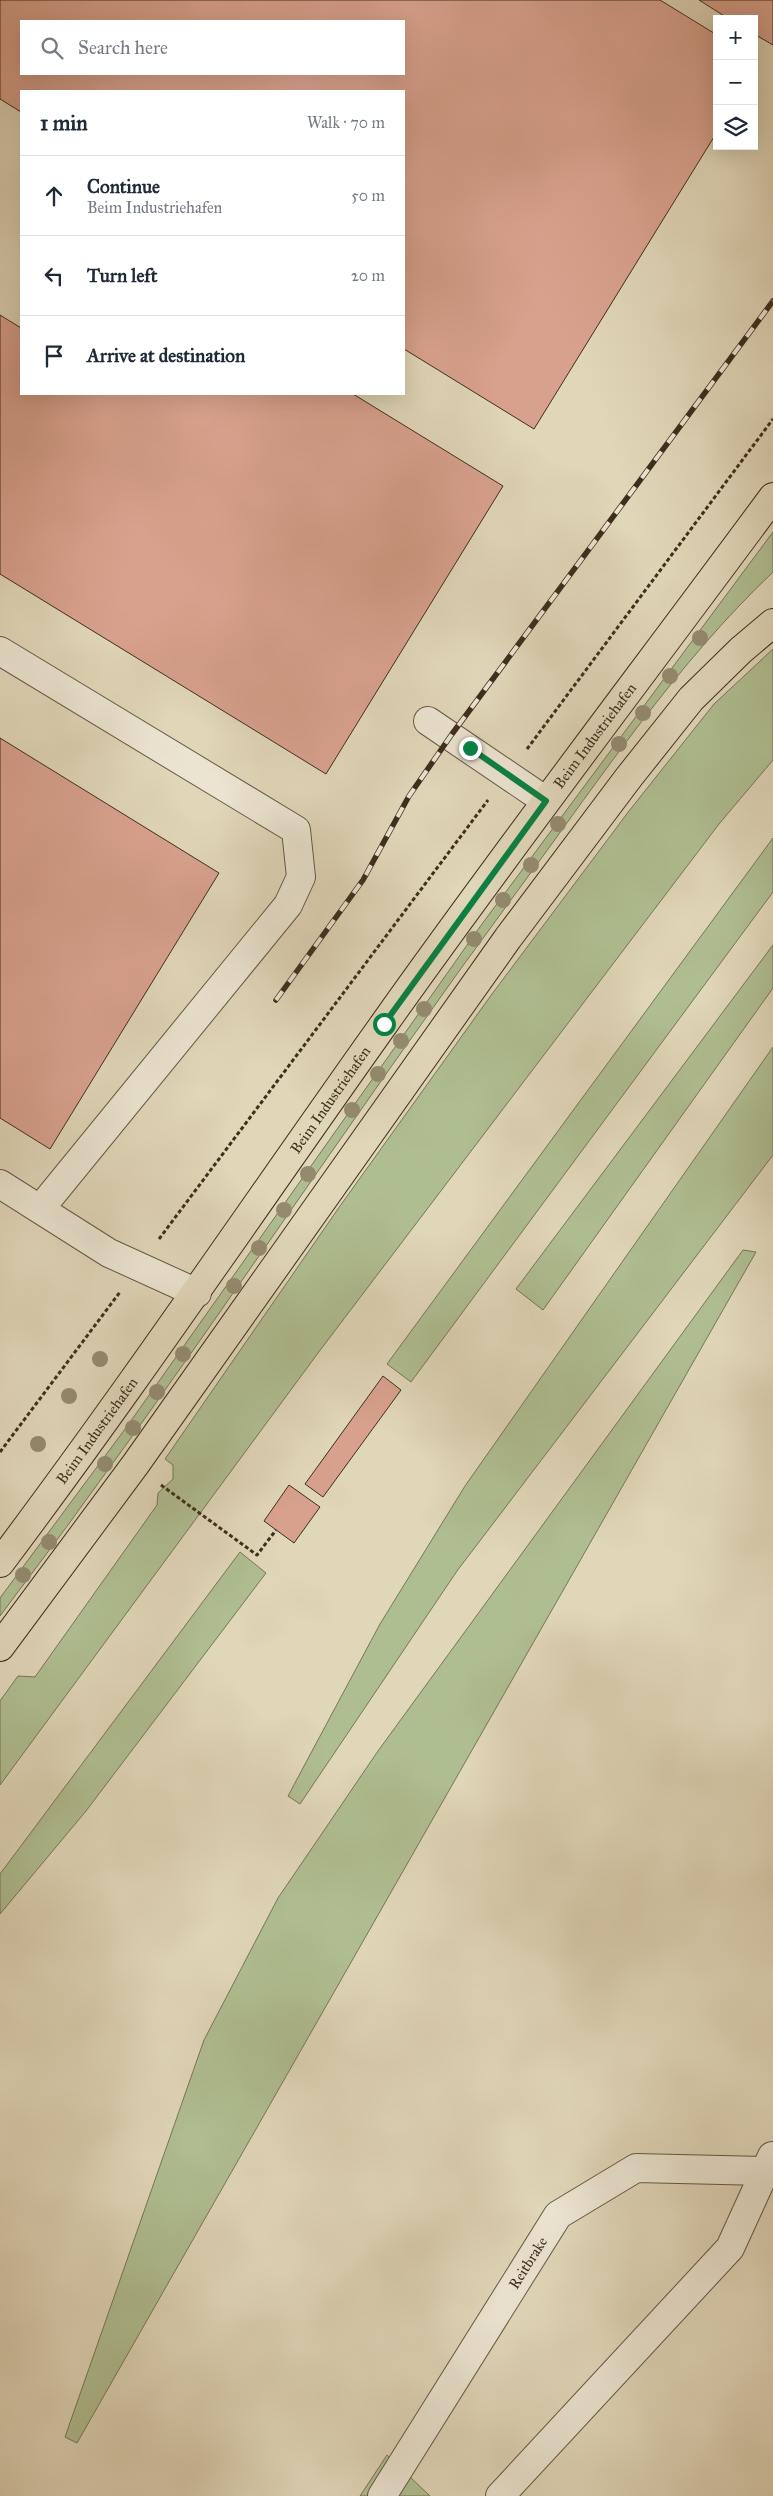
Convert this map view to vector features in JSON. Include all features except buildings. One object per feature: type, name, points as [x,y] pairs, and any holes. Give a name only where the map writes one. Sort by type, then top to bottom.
[{"type":"main road","name":"Beim Industriehafen","points":[[4,1549],[196,1293],[384,1024],[546,801],[773,497]]},
{"type":"main road","points":[[0,1647],[135,1465],[454,1014],[618,792],[691,699],[741,650],[773,623]]},
{"type":"lane","points":[[0,651],[296,830],[301,877],[288,906],[40,1209]]},
{"type":"lane","points":[[428,720],[546,801]]},
{"type":"lane","points":[[0,1184],[109,1253],[196,1293]]},
{"type":"lane","name":"Reitbrake","points":[[382,2496],[558,2215],[636,2168],[769,2163],[730,2248],[500,2496]]},
{"type":"path","points":[[162,1485],[258,1555],[276,1530]]},
{"type":"green space","points":[[773,532],[773,572],[705,644],[612,761],[392,1065],[199,1343],[0,1616],[0,1598],[128,1425],[482,924]]},
{"type":"green space","points":[[773,649],[773,760],[719,824],[318,1353],[0,1785],[0,1701],[18,1676],[35,1677],[157,1505],[158,1493],[173,1479],[173,1465],[165,1459],[340,1206],[492,994],[629,811],[714,704]]},
{"type":"green space","points":[[773,838],[773,892],[411,1382],[387,1364]]},
{"type":"green space","points":[[773,945],[773,988],[543,1310],[516,1289]]},
{"type":"green space","points":[[773,1047],[773,1155],[457,1571],[300,1804],[288,1796],[380,1624],[465,1486]]},
{"type":"green space","points":[[743,1250],[756,1252],[77,2443],[65,2437],[204,2040],[278,1898],[378,1751]]},
{"type":"green space","points":[[240,1552],[266,1573],[86,1811],[0,1914],[0,1874]]},
{"type":"green space","points":[[387,2455],[430,2496],[360,2496]]},
{"type":"railway","points":[[276,1000],[363,880],[409,796],[452,734],[773,301]]},
{"type":"route","points":[[384,1024],[546,801],[470,748]]}]
